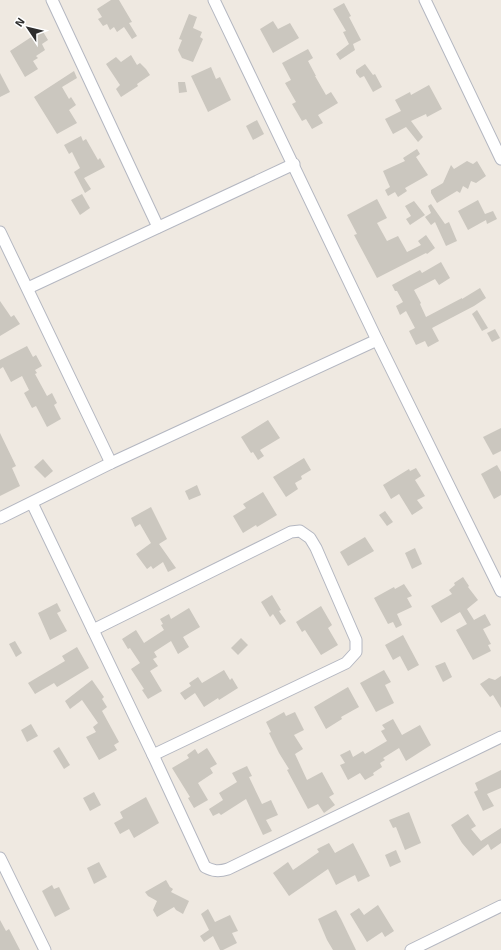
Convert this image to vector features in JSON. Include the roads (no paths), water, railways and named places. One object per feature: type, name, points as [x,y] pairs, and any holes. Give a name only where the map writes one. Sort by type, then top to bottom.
[{"type":"street","points":[[52,0],[158,227]]},
{"type":"street","points":[[214,0],[294,164],[377,340],[501,591]]},
{"type":"street","points":[[425,0],[501,159]]},
{"type":"street","points":[[28,288],[294,164]]},
{"type":"street","points":[[0,232],[111,463]]},
{"type":"street","points":[[0,518],[111,463],[377,340]]},
{"type":"street","points":[[32,503],[205,867],[221,872],[235,866],[501,737]]},
{"type":"street","points":[[93,630],[291,532],[300,531],[310,538],[316,548],[356,640],[356,652],[346,663],[153,755]]},
{"type":"street","points":[[0,858],[45,950]]},
{"type":"street","points":[[411,950],[501,906]]}]
